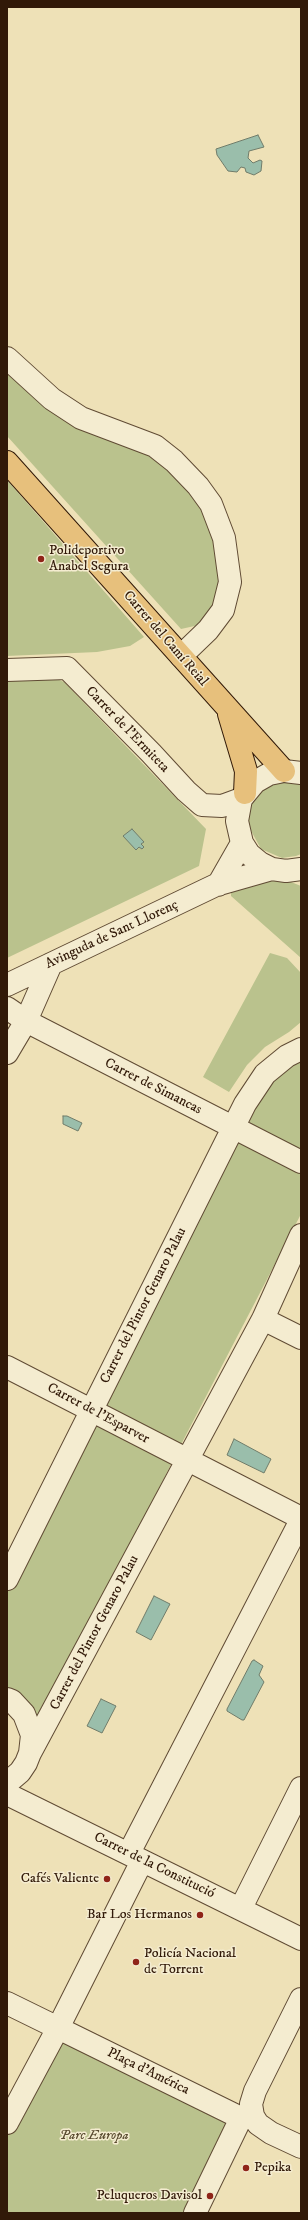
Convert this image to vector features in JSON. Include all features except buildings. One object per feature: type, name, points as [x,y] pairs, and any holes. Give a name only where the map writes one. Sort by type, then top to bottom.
[{"type":"main road","name":"Carrer del Camí Reial","points":[[7,462],[227,709],[296,772]]},
{"type":"main road","name":"Carrer del Camí Reial","points":[[227,709],[246,771],[243,796]]},
{"type":"street","points":[[7,358],[52,399],[81,418],[155,446],[174,461],[198,486],[211,504],[224,538],[230,582],[223,610],[208,630],[181,656]]},
{"type":"street","name":"Carrer de l'Ermiteta","points":[[7,670],[67,668],[151,753],[186,791],[202,805],[222,806],[243,796]]},
{"type":"street","points":[[296,772],[269,774],[255,782],[243,796],[236,821],[242,843],[249,854],[260,863],[272,869],[286,871],[301,869]]},
{"type":"street","points":[[218,885],[242,843]]},
{"type":"street","name":"Avinguda de Sant Llorenç","points":[[7,985],[218,885],[272,869]]},
{"type":"street","points":[[7,1054],[26,1021],[51,964]]},
{"type":"street","name":"Carrer de Simancas","points":[[7,1008],[26,1021],[301,1162]]},
{"type":"street","name":"Carrer del Pintor Genaro Palau","points":[[7,1579],[245,1104],[265,1074],[287,1056],[301,1049]]},
{"type":"street","name":"Carrer del Pintor Genaro Palau","points":[[7,1783],[20,1772],[188,1461],[263,1319],[301,1234]]},
{"type":"street","points":[[263,1319],[301,1338]]},
{"type":"street","name":"Carrer de l'Esparver","points":[[7,1367],[301,1519]]},
{"type":"street","points":[[7,2123],[58,2028],[136,1857],[301,1519]]},
{"type":"street","points":[[7,1699],[12,1701],[24,1714],[32,1735],[30,1753]]},
{"type":"street","points":[[241,1908],[301,1788]]},
{"type":"street","name":"Carrer de la Constitució","points":[[7,1794],[241,1908],[301,1939]]},
{"type":"street","points":[[301,1999],[255,2091],[251,2104],[253,2116],[258,2124],[271,2133],[301,2148]]},
{"type":"street","points":[[7,2003],[58,2028]]},
{"type":"street","name":"Plaça d'América","points":[[58,2028],[241,2118],[195,2213]]},
{"type":"green space","points":[[7,364],[159,459],[195,490],[213,531],[220,581],[215,604],[199,625],[181,629],[7,436]]},
{"type":"green space","name":"Polideportivo Anabel Segura","points":[[7,480],[144,637],[130,646],[97,652],[7,656]]},
{"type":"green space","points":[[57,679],[64,682],[206,829],[199,866],[7,958],[7,680]]},
{"type":"green space","points":[[276,781],[301,784],[301,854],[296,856],[282,858],[261,849],[249,827],[248,819],[251,803],[255,795]]},
{"type":"green space","points":[[257,880],[286,880],[301,886],[301,958],[231,896],[231,890]]},
{"type":"green space","points":[[270,953],[287,958],[301,973],[301,1022],[289,1032],[265,1047],[247,1065],[229,1092],[203,1077]]},
{"type":"green space","points":[[301,1054],[301,1214],[188,1431],[35,1732],[7,1691],[7,1590],[259,1097],[276,1075]]},
{"type":"green space","name":"Parc Europa","points":[[60,2033],[234,2120],[189,2213],[7,2213],[7,2135]]},
{"type":"shaded area","points":[[258,135],[264,147],[249,151],[248,158],[253,163],[260,160],[262,161],[261,171],[254,175],[246,172],[245,168],[241,167],[237,172],[228,171],[217,155],[216,149]]},
{"type":"shaded area","points":[[132,829],[144,842],[141,844],[144,847],[142,849],[139,847],[136,850],[123,836]]},
{"type":"shaded area","points":[[63,1116],[67,1116],[82,1123],[78,1131],[63,1124]]},
{"type":"shaded area","points":[[234,1439],[271,1459],[264,1473],[227,1455]]},
{"type":"shaded area","points":[[154,1596],[170,1604],[151,1640],[136,1632]]},
{"type":"shaded area","points":[[254,1660],[263,1666],[259,1675],[264,1682],[244,1720],[242,1720],[227,1711],[227,1709],[252,1661]]},
{"type":"shaded area","points":[[101,1699],[116,1706],[102,1733],[87,1726]]},
{"type":"place","name":"Polideportivo Anabel Segura","points":[[41,559]]},
{"type":"place","name":"Cafés Valiente","points":[[107,1879]]},
{"type":"place","name":"Bar Los Hermanos","points":[[200,1915]]},
{"type":"place","name":"Policía Nacional de Torrent","points":[[136,1962]]},
{"type":"place","name":"Pepika","points":[[246,2168]]},
{"type":"place","name":"Peluqueros Davisol","points":[[210,2196]]}]
